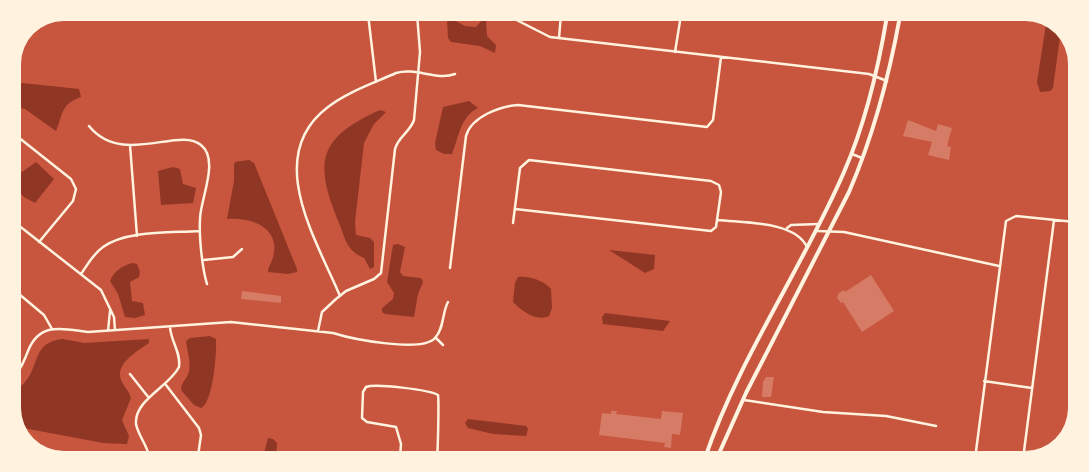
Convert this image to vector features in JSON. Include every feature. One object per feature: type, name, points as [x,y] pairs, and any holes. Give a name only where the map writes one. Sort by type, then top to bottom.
[{"type":"main road","points":[[708,451],[764,330],[819,224],[852,154],[876,77],[886,21]]},
{"type":"main road","points":[[720,451],[742,400],[863,159],[888,81],[899,21]]},
{"type":"main road","points":[[764,330],[775,335]]},
{"type":"main road","points":[[716,430],[726,434]]},
{"type":"street","points":[[369,21],[376,82]]},
{"type":"street","points":[[318,331],[322,312],[355,286],[378,277],[383,268],[383,246],[394,149],[398,140],[412,125],[419,73],[420,52],[418,21]]},
{"type":"street","points":[[517,21],[542,34],[558,38],[868,74],[888,81]]},
{"type":"street","points":[[558,38],[560,21]]},
{"type":"street","points":[[675,52],[680,21]]},
{"type":"street","points":[[450,268],[466,136],[474,123],[504,107],[518,105],[703,127],[710,125],[714,120],[721,57]]},
{"type":"street","points":[[340,296],[298,195],[296,170],[298,153],[306,133],[326,108],[376,82],[400,72],[447,76],[455,74]]},
{"type":"street","points":[[89,126],[104,139],[130,145],[188,140],[201,145],[207,156],[208,173],[199,231],[207,284]]},
{"type":"street","points":[[21,139],[71,179],[76,189],[73,201],[39,242]]},
{"type":"street","points":[[130,145],[137,236]]},
{"type":"street","points":[[852,154],[863,159]]},
{"type":"street","points":[[513,223],[520,168],[525,162],[532,160],[711,181],[718,185],[721,192],[718,220],[715,229],[708,231],[515,209]]},
{"type":"street","points":[[76,189],[80,188]]},
{"type":"street","points":[[976,451],[1004,225],[1010,217],[1016,216],[1068,221]]},
{"type":"street","points":[[718,220],[787,228],[803,238],[807,247]]},
{"type":"street","points":[[1024,451],[1054,220]]},
{"type":"street","points":[[787,228],[791,225],[819,224]]},
{"type":"street","points":[[21,227],[102,290],[116,331]]},
{"type":"street","points":[[815,231],[829,230],[999,266]]},
{"type":"street","points":[[81,274],[94,255],[103,247],[122,238],[199,231]]},
{"type":"street","points":[[204,260],[233,257],[242,249]]},
{"type":"street","points":[[21,296],[44,315],[52,329]]},
{"type":"street","points":[[21,367],[32,345],[43,333],[52,329],[65,328],[88,332],[116,331],[231,322],[318,331],[347,337],[418,346],[431,342],[436,338],[440,332],[448,302]]},
{"type":"street","points":[[108,331],[110,311]]},
{"type":"street","points":[[147,451],[136,422],[140,407],[166,385],[176,372],[180,361],[178,352],[173,344],[170,327]]},
{"type":"street","points":[[436,338],[443,345]]},
{"type":"street","points":[[130,374],[149,398]]},
{"type":"street","points":[[984,381],[1032,388]]},
{"type":"street","points":[[166,385],[196,423],[200,435],[198,451]]},
{"type":"street","points":[[400,451],[401,444],[396,427],[367,422],[360,416],[364,389],[372,385],[432,392],[438,395],[437,451]]},
{"type":"street","points":[[742,400],[823,412],[886,416],[936,426]]},
{"type":"shaded area","points":[[447,21],[456,21],[465,26],[476,27],[481,21],[486,21],[487,36],[496,45],[495,53],[480,46],[451,42],[448,38]]},
{"type":"shaded area","points":[[1046,27],[1060,39],[1053,88],[1050,91],[1040,92],[1037,82]]},
{"type":"shaded area","points":[[21,83],[79,89],[81,97],[66,106],[56,131],[21,108]]},
{"type":"shaded area","points":[[469,101],[478,108],[464,122],[452,154],[444,154],[436,150],[435,143],[443,107]]},
{"type":"shaded area","points":[[380,110],[386,112],[374,124],[364,143],[355,222],[356,235],[370,238],[374,242],[374,267],[370,269],[364,258],[353,252],[345,239],[331,202],[324,168],[326,154],[333,142],[343,131],[359,120]]},
{"type":"shaded area","points":[[249,160],[254,163],[297,272],[288,274],[268,272],[274,247],[273,238],[268,231],[254,222],[227,219],[234,181],[235,162]]},
{"type":"shaded area","points":[[36,162],[54,179],[35,203],[21,194],[22,172]]},
{"type":"shaded area","points":[[173,167],[180,169],[183,184],[196,188],[193,203],[161,205],[158,171]]},
{"type":"shaded area","points":[[398,244],[405,247],[400,272],[403,276],[421,278],[423,282],[418,294],[414,317],[385,314],[382,312],[382,308],[393,299],[394,293],[387,282],[393,245]]},
{"type":"shaded area","points":[[609,250],[655,255],[654,269],[645,273]]},
{"type":"shaded area","points":[[132,263],[137,264],[140,272],[139,277],[130,282],[132,301],[143,303],[145,315],[135,318],[125,317],[118,294],[110,281],[119,269]]},
{"type":"shaded area","points":[[518,277],[536,279],[551,289],[552,308],[549,316],[534,317],[513,302],[515,283]]},
{"type":"shaded area","points":[[605,313],[670,321],[663,331],[603,324],[602,317]]},
{"type":"shaded area","points":[[210,336],[216,339],[215,365],[209,397],[201,408],[194,405],[181,390],[189,367],[186,341],[190,338]]},
{"type":"shaded area","points":[[63,339],[84,343],[149,339],[149,343],[129,358],[121,368],[121,380],[131,398],[122,420],[129,436],[127,444],[103,443],[27,429],[21,411],[21,386],[30,375],[41,349],[53,341]]},
{"type":"shaded area","points":[[468,419],[526,426],[528,429],[526,436],[493,434],[468,428],[465,423]]},
{"type":"shaded area","points":[[268,438],[273,439],[277,443],[276,451],[265,451]]},
{"type":"building","points":[[908,120],[936,131],[938,124],[952,128],[947,146],[951,147],[949,160],[928,155],[932,142],[903,136]]},
{"type":"building","points":[[871,275],[894,311],[862,332],[843,302],[841,303],[837,298],[839,293],[844,290],[845,292]]},
{"type":"building","points":[[242,291],[281,296],[281,303],[241,299]]},
{"type":"building","points":[[766,377],[774,377],[771,397],[762,397],[763,382]]},
{"type":"building","points":[[611,411],[617,411],[616,414],[661,419],[662,411],[683,413],[680,435],[672,434],[671,448],[664,447],[665,443],[599,435],[602,413],[611,414]]}]
